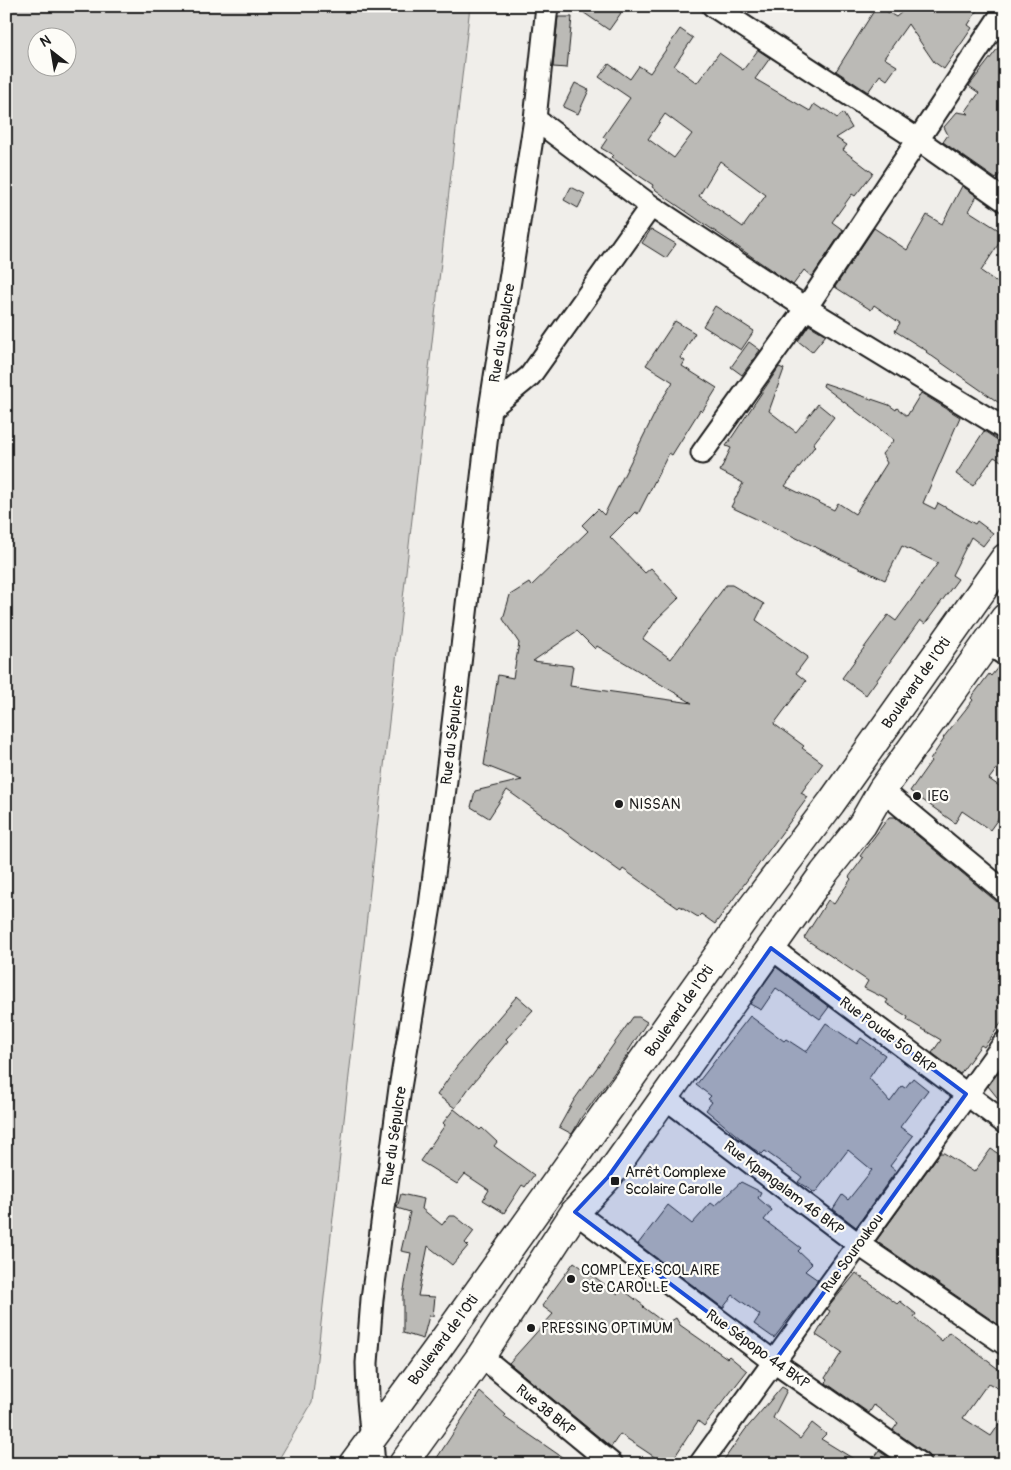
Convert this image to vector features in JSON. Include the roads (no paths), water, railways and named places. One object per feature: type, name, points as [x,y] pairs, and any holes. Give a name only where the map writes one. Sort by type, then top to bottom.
[{"type":"main road","name":"Boulevard de l'Oti","points":[[353,1464],[442,1343],[751,909],[832,803],[1005,558]]},
{"type":"main road","points":[[403,1464],[481,1356],[575,1212],[608,1177],[824,873],[862,825],[882,790],[996,649],[1005,618]]},
{"type":"street","name":"Rue du Sépulcre","points":[[374,1464],[367,1363],[372,1299],[400,1088],[430,906],[490,409],[535,120],[547,6]]},
{"type":"street","points":[[713,6],[917,139],[1005,201]]},
{"type":"street","points":[[702,453],[806,308],[1005,9]]},
{"type":"street","points":[[535,120],[651,206],[806,308],[1005,429]]},
{"type":"street","points":[[490,409],[530,376],[651,206]]},
{"type":"street","points":[[882,790],[1005,892]]},
{"type":"street","name":"Rue Poude 50 BKP","points":[[771,948],[1005,1123]]},
{"type":"street","name":"Rue Souroukou","points":[[700,1464],[1005,1042]]},
{"type":"street","name":"Rue Kpangalam 46 BKP","points":[[664,1097],[858,1244],[1005,1344]]},
{"type":"street","name":"Rue Sépopo 44 BKP","points":[[575,1212],[774,1362],[920,1464]]},
{"type":"street","name":"Rue 38 BKP","points":[[481,1356],[612,1464]]},
{"type":"place","name":"IEG","points":[[917,796]]},
{"type":"place","name":"NISSAN","points":[[619,804]]},
{"type":"place","name":"Arrêt Complexe Scolaire Carolle","points":[[615,1181]]},
{"type":"place","name":"COMPLEXE SCOLAIRE Ste CAROLLE","points":[[571,1279]]},
{"type":"place","name":"PRESSING OPTIMUM","points":[[531,1328]]}]
